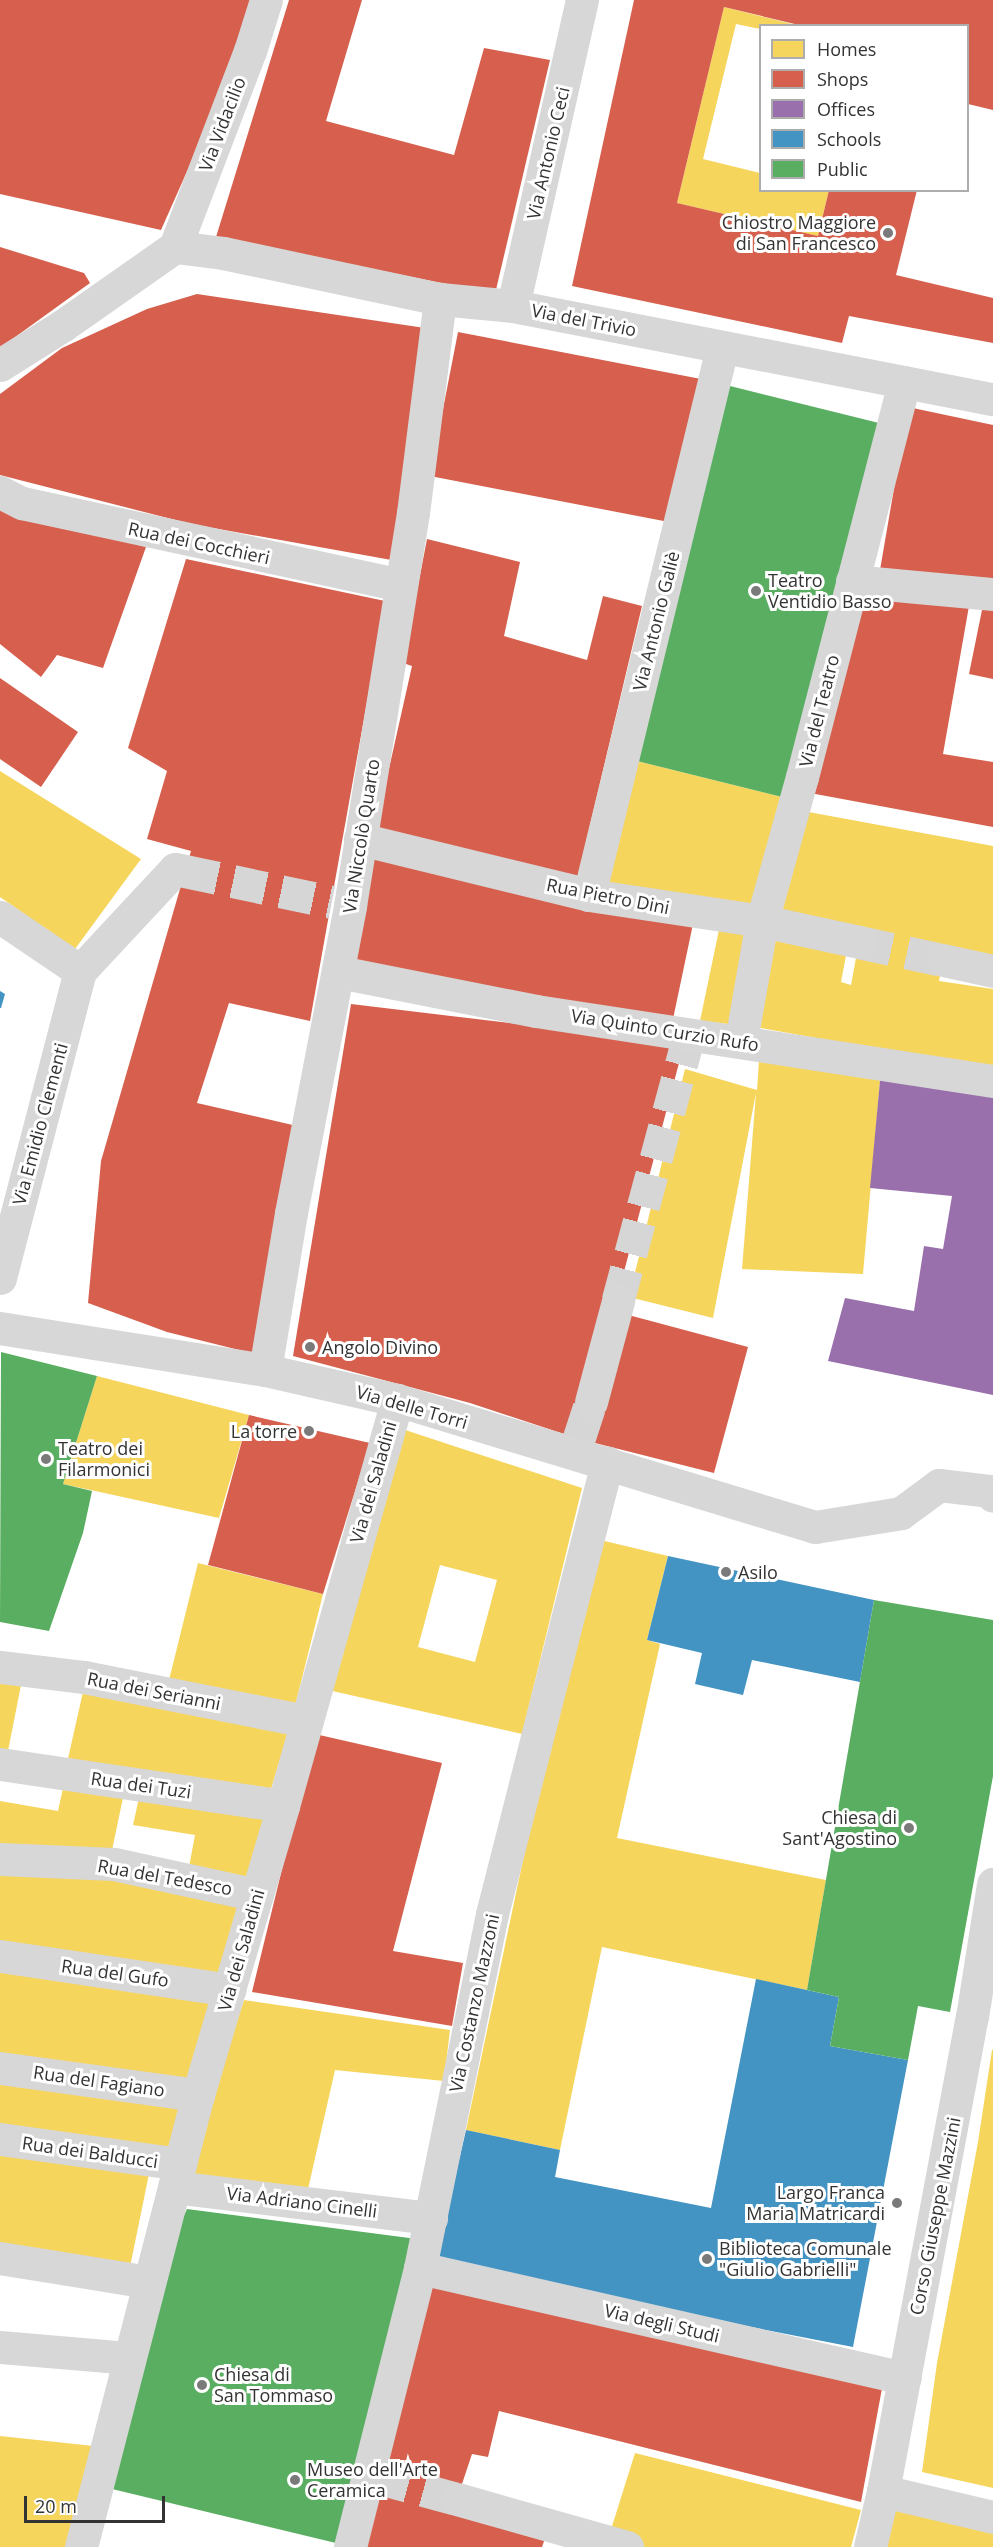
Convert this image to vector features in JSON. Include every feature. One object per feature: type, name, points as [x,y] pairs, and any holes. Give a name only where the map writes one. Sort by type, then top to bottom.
[{"type":"street","name":"Via Vidacilio","points":[[175,247],[250,51],[266,0]]},
{"type":"street","name":"Via Antonio Ceci","points":[[513,306],[582,0]]},
{"type":"street","name":"Via del Trivio","points":[[175,247],[223,253],[440,299],[513,306],[993,399]]},
{"type":"street","points":[[0,365],[62,326],[175,247]]},
{"type":"street","name":"Via Niccolò Quarto","points":[[265,1370],[291,1213],[339,972],[341,904],[360,839],[413,513],[440,299]]},
{"type":"street","name":"Via Antonio Galiè","points":[[589,895],[722,348]]},
{"type":"street","name":"Via del Teatro","points":[[741,1041],[762,921],[904,382]]},
{"type":"street","name":"Rua dei Cocchieri","points":[[0,492],[33,506],[400,585]]},
{"type":"street","points":[[852,581],[993,594]]},
{"type":"street","name":"Rua Pietro Dini","points":[[360,839],[589,895],[762,921],[859,942]]},
{"type":"street","points":[[0,917],[80,971],[180,870]]},
{"type":"street","points":[[943,960],[993,971]]},
{"type":"street","name":"Via Emidio Clementi","points":[[0,1278],[80,971]]},
{"type":"street","name":"Via Quinto Curzio Rufo","points":[[339,972],[536,1011],[993,1081]]},
{"type":"street","points":[[591,1402],[618,1301]]},
{"type":"street","name":"Via delle Torri","points":[[0,1328],[265,1370],[397,1400],[588,1452],[815,1527],[901,1513],[939,1485],[989,1491],[993,1496]]},
{"type":"street","name":"Via dei Saladini","points":[[81,2547],[198,2094],[283,1806],[397,1400]]},
{"type":"street","name":"Via Costanzo Mazzoni","points":[[351,2547],[372,2476],[431,2218],[588,1452]]},
{"type":"street","name":"Rua dei Serianni","points":[[0,1667],[84,1677],[306,1721]]},
{"type":"street","name":"Rua dei Tuzi","points":[[0,1764],[283,1806]]},
{"type":"street","name":"Rua del Tedesco","points":[[0,1859],[114,1864],[257,1895]]},
{"type":"street","name":"Corso Giuseppe Mazzini","points":[[870,2547],[884,2491],[972,2017],[992,1896]]},
{"type":"street","name":"Rua del Gufo","points":[[0,1956],[230,1990]]},
{"type":"street","name":"Rua del Fagiano","points":[[0,2068],[198,2094]]},
{"type":"street","name":"Rua dei Balducci","points":[[0,2139],[177,2175]]},
{"type":"street","name":"Via Adriano Cinelli","points":[[177,2175],[431,2218]]},
{"type":"street","points":[[0,2258],[149,2282]]},
{"type":"street","name":"Via degli Studi","points":[[420,2268],[905,2378]]},
{"type":"street","points":[[0,2347],[128,2358]]},
{"type":"street","points":[[884,2491],[993,2517]]},
{"type":"street","points":[[457,2499],[627,2547]]},
{"type":"building: Homes","points":[[724,7],[792,24],[759,24],[759,29],[736,24],[703,159],[759,173],[759,192],[829,192],[818,236],[677,203]]},
{"type":"building: Homes","points":[[629,759],[790,799],[758,911],[602,889]]},
{"type":"building: Homes","points":[[0,771],[141,859],[75,949],[0,897]]},
{"type":"building: Homes","points":[[803,811],[993,846],[993,965],[943,960],[939,981],[993,989],[993,1070],[750,1026],[767,935],[847,950],[841,982],[851,985],[860,936],[771,920]]},
{"type":"building: Homes","points":[[720,925],[756,933],[738,1025],[700,1021]]},
{"type":"building: Homes","points":[[759,1060],[881,1070],[863,1274],[742,1269],[756,1093],[713,1318],[629,1297],[685,1069],[757,1090]]},
{"type":"building: Homes","points":[[97,1376],[249,1415],[219,1518],[63,1484]]},
{"type":"building: Homes","points":[[393,1426],[582,1488],[522,1734],[328,1690]],"holes":[[[440,1565],[497,1580],[475,1662],[418,1647]]]},
{"type":"building: Homes","points":[[596,1539],[668,1556],[647,1640],[660,1644],[617,1838],[826,1880],[807,1990],[602,1947],[560,2150],[466,2130],[547,1746]]},
{"type":"building: Homes","points":[[198,1563],[323,1594],[293,1714],[168,1684]]},
{"type":"building: Homes","points":[[0,1682],[21,1685],[6,1761],[0,1760]]},
{"type":"building: Homes","points":[[85,1683],[290,1726],[268,1799],[67,1763]]},
{"type":"building: Homes","points":[[65,1779],[125,1788],[110,1860],[0,1854],[0,1801],[58,1811]]},
{"type":"building: Homes","points":[[141,1789],[267,1818],[250,1882],[189,1867],[195,1835],[133,1825]]},
{"type":"building: Homes","points":[[0,1864],[95,1870],[242,1899],[219,1982],[0,1947]]},
{"type":"building: Homes","points":[[0,1970],[216,2001],[187,2092],[0,2066]]},
{"type":"building: Homes","points":[[244,2000],[450,2030],[444,2081],[335,2070],[306,2198],[184,2181]]},
{"type":"building: Homes","points":[[992,2050],[993,2488],[922,2472],[937,2363],[978,2142]]},
{"type":"building: Homes","points":[[0,2074],[186,2101],[172,2150],[0,2133]]},
{"type":"building: Homes","points":[[0,2146],[151,2164],[129,2272],[0,2253]]},
{"type":"building: Homes","points":[[0,2436],[103,2447],[76,2547],[0,2547]]},
{"type":"building: Homes","points":[[635,2453],[861,2510],[851,2547],[638,2547],[608,2539]]},
{"type":"building: Homes","points":[[894,2507],[993,2530],[993,2547],[885,2547]]},
{"type":"building: Shops","points":[[0,0],[253,0],[228,79],[161,230],[0,194]]},
{"type":"building: Shops","points":[[289,0],[362,0],[326,121],[454,155],[484,48],[550,60],[495,294],[216,237]]},
{"type":"building: Shops","points":[[634,0],[993,0],[993,110],[969,104],[969,24],[795,24],[724,7],[677,203],[818,236],[829,192],[917,192],[896,275],[993,298],[993,343],[849,316],[842,343],[572,286]]},
{"type":"building: Shops","points":[[0,247],[84,273],[90,283],[0,348]]},
{"type":"building: Shops","points":[[197,294],[425,328],[397,561],[191,524],[0,475],[0,394],[62,348],[147,309]]},
{"type":"building: Shops","points":[[458,332],[701,379],[674,523],[430,476]]},
{"type":"building: Shops","points":[[908,407],[993,425],[993,582],[880,570]]},
{"type":"building: Shops","points":[[0,505],[146,547],[103,668],[57,655],[41,677],[0,644]]},
{"type":"building: Shops","points":[[427,539],[520,562],[504,636],[587,660],[603,596],[642,606],[576,884],[375,831],[412,666],[403,663]]},
{"type":"building: Shops","points":[[186,559],[385,601],[310,1021],[229,1003],[197,1103],[297,1126],[259,1355],[167,1332],[88,1303],[101,1161],[191,851],[147,839],[167,771],[128,748]]},
{"type":"building: Shops","points":[[866,589],[969,606],[943,754],[993,762],[993,827],[810,793]]},
{"type":"building: Shops","points":[[983,605],[993,606],[993,679],[969,674]]},
{"type":"building: Shops","points":[[0,678],[78,732],[41,787],[0,759]]},
{"type":"building: Shops","points":[[372,848],[693,924],[673,1019],[355,964]]},
{"type":"building: Shops","points":[[351,1004],[684,1044],[611,1321],[621,1313],[748,1347],[714,1473],[579,1439],[470,1403],[293,1356]]},
{"type":"building: Shops","points":[[249,1415],[370,1443],[323,1594],[208,1565]]},
{"type":"building: Shops","points":[[315,1734],[442,1763],[393,1951],[463,1963],[452,2026],[252,1992]]},
{"type":"building: Shops","points":[[425,2277],[883,2383],[861,2502],[499,2411],[488,2457],[472,2454],[456,2502],[549,2527],[542,2547],[359,2547]]},
{"type":"building: Offices","points":[[881,1070],[993,1086],[993,1395],[828,1361],[845,1298],[914,1311],[924,1246],[943,1249],[952,1196],[870,1188]]},
{"type":"building: Schools","points":[[0,991],[5,994],[1,1008],[0,1008]]},
{"type":"building: Schools","points":[[668,1556],[874,1600],[860,1682],[752,1660],[743,1695],[695,1684],[702,1653],[647,1640]]},
{"type":"building: Schools","points":[[756,1979],[839,1997],[830,2046],[908,2060],[853,2347],[435,2265],[466,2130],[560,2150],[555,2177],[711,2208]]},
{"type":"building: Public","name":"Teatro Ventidio Basso","points":[[722,384],[883,424],[790,799],[629,759]]},
{"type":"building: Public","points":[[1,1352],[97,1376],[63,1484],[92,1491],[83,1533],[49,1631],[0,1622]]},
{"type":"building: Public","name":"Chiesa di Sant'Agostino","points":[[874,1600],[993,1620],[993,1776],[950,2012],[918,2006],[908,2060],[830,2046],[839,1997],[807,1990]]},
{"type":"building: Public","points":[[187,2209],[417,2239],[340,2544],[108,2488],[173,2238]]},
{"type":"tunnel","points":[[185,871],[332,902]]},
{"type":"tunnel","points":[[859,942],[943,960]]},
{"type":"tunnel","points":[[618,1301],[690,1032]]},
{"type":"tunnel","points":[[579,1439],[591,1402]]},
{"type":"tunnel","points":[[376,2477],[457,2499]]},
{"type":"place","name":"Chiostro Maggiore di San Francesco","points":[[888,233]]},
{"type":"place","name":"Teatro Ventidio Basso","points":[[756,591]]},
{"type":"place","name":"Angolo Divino","points":[[310,1347]]},
{"type":"place","name":"La torre","points":[[309,1431]]},
{"type":"place","name":"Teatro dei Filarmonici","points":[[46,1459]]},
{"type":"place","name":"Asilo","points":[[726,1572]]},
{"type":"place","name":"Chiesa di Sant'Agostino","points":[[909,1828]]},
{"type":"place","name":"Largo Franca Maria Matricardi","points":[[897,2203]]},
{"type":"place","name":"Biblioteca Comunale \"Giulio Gabrielli\"","points":[[707,2259]]},
{"type":"place","name":"Chiesa di San Tommaso","points":[[202,2385]]},
{"type":"place","name":"Museo dell'Arte Ceramica","points":[[295,2480]]}]
